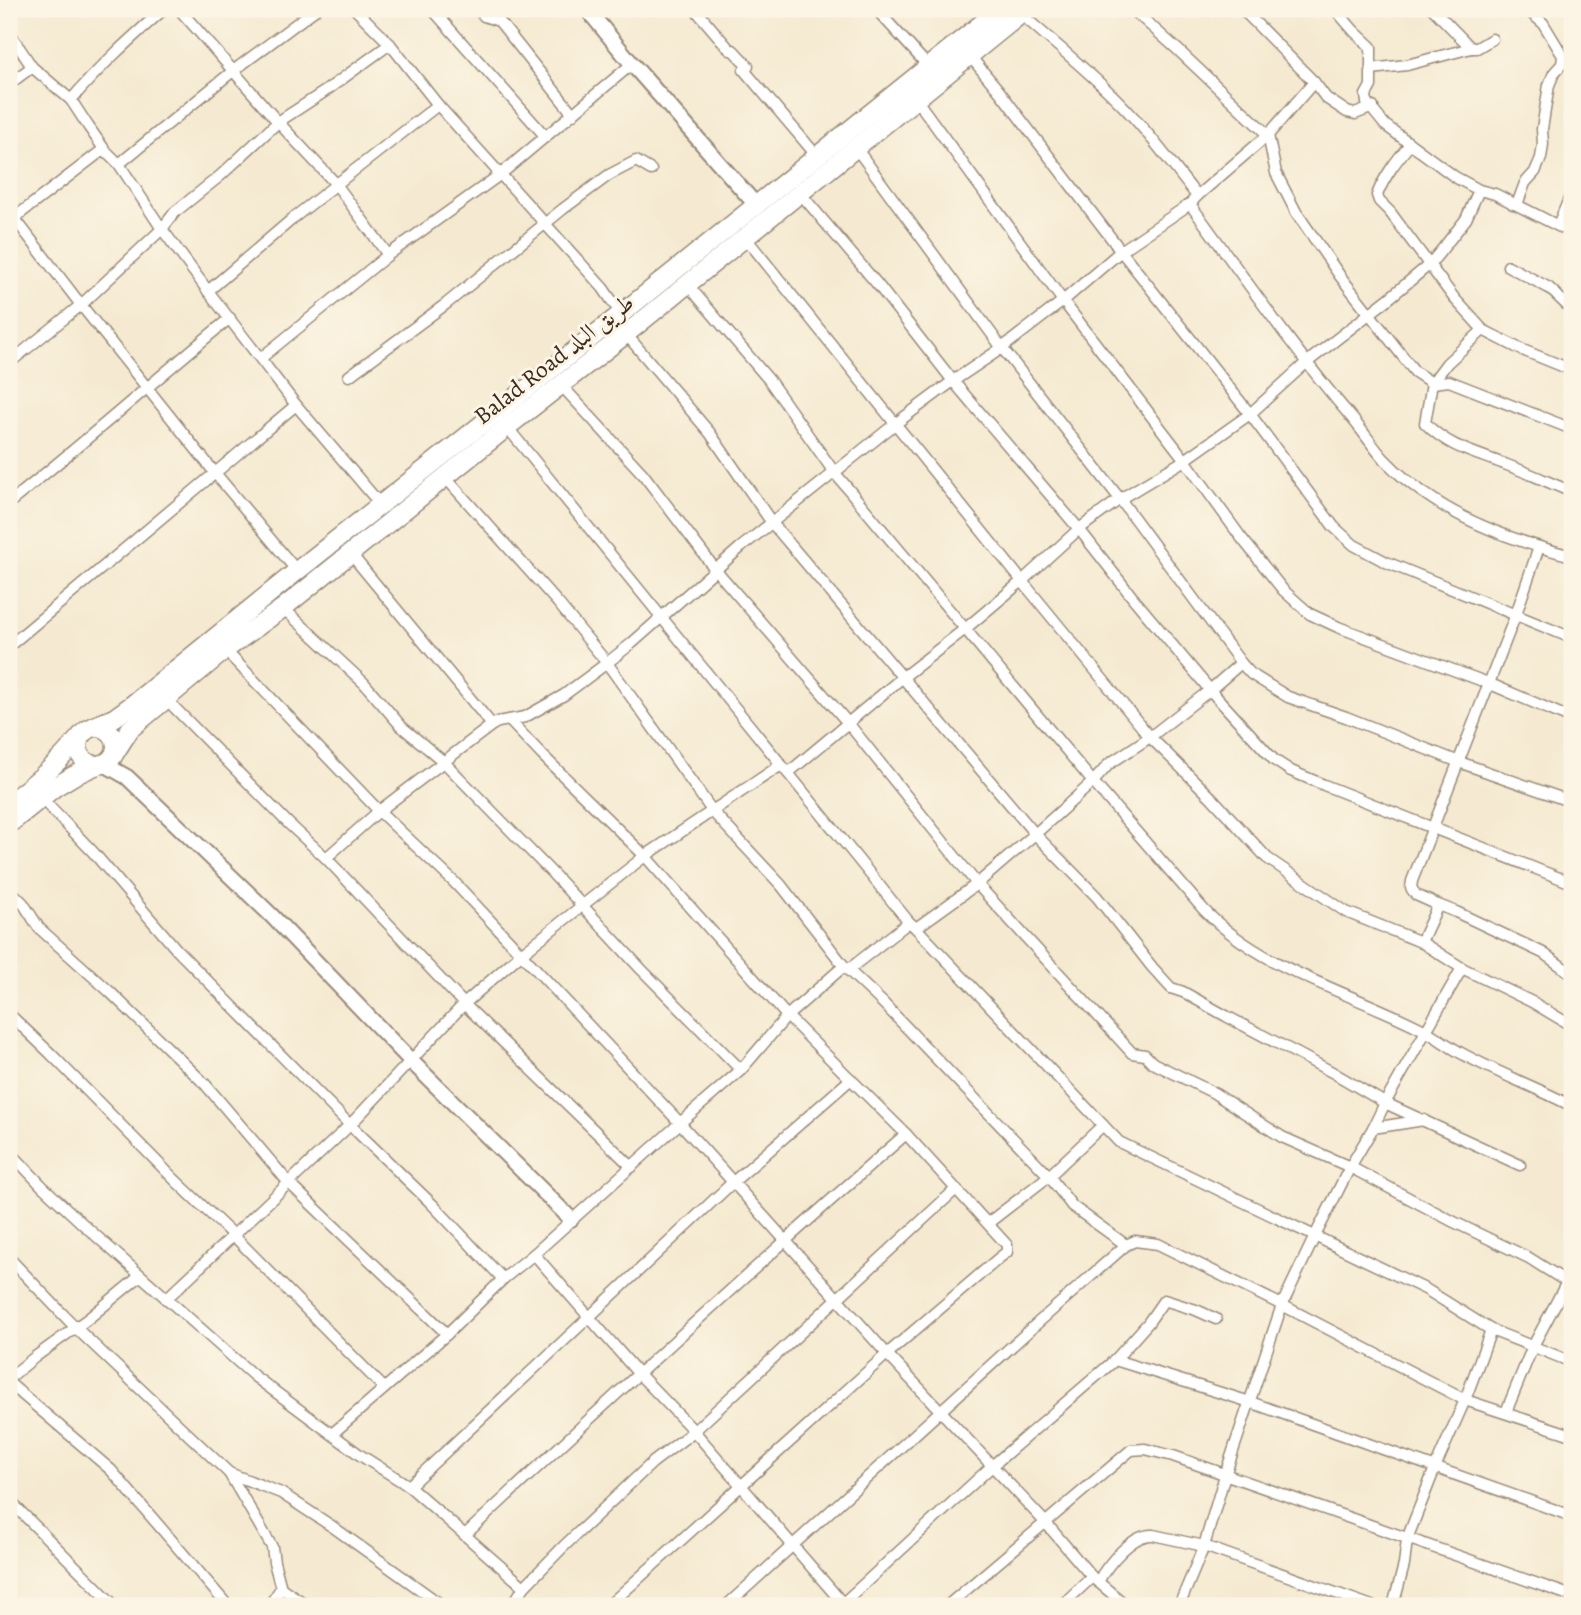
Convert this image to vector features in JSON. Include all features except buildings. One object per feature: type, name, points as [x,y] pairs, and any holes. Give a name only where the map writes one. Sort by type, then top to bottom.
[{"type":"highway","name":"Balad Road طريق البلد","points":[[94,726],[114,718],[132,705],[297,570],[1000,9]]},
{"type":"highway","name":"Balad Road طريق البلد","points":[[9,824],[73,776],[108,758],[130,729],[225,650],[283,608],[626,334],[1024,11]]},
{"type":"highway","points":[[9,803],[43,776],[65,756],[79,738],[83,733],[94,726],[107,729],[115,739],[108,758],[91,764],[82,757],[79,738]]},
{"type":"street","points":[[71,100],[121,46],[164,9]]},
{"type":"street","points":[[179,9],[336,184],[388,255]]},
{"type":"street","points":[[119,164],[233,71],[316,9]]},
{"type":"street","points":[[355,9],[390,44],[438,105],[603,288],[621,314]]},
{"type":"street","points":[[432,9],[546,137]]},
{"type":"street","points":[[478,9],[484,16],[499,21],[573,114]]},
{"type":"street","points":[[587,9],[756,205]]},
{"type":"street","points":[[695,9],[730,50],[741,57],[748,66],[744,70],[817,156]]},
{"type":"street","points":[[876,9],[928,66]]},
{"type":"street","points":[[1132,9],[1268,135],[1276,173],[1296,212],[1340,275],[1415,372],[1432,383],[1449,381],[1572,429]]},
{"type":"street","points":[[1242,9],[1314,82],[1326,98],[1347,112],[1355,114],[1373,107]]},
{"type":"street","points":[[1335,9],[1371,47],[1371,86],[1366,95],[1367,103],[1373,107],[1385,125],[1455,177],[1572,233]]},
{"type":"street","points":[[1433,9],[1471,48]]},
{"type":"street","points":[[1513,204],[1518,202],[1525,183],[1535,172],[1541,158],[1542,129],[1549,85],[1562,64],[1563,56],[1543,23],[1525,9]]},
{"type":"street","points":[[1024,11],[1140,124],[1306,363],[1383,458],[1434,500],[1473,521],[1539,547],[1572,556]]},
{"type":"street","points":[[9,32],[32,67],[71,100],[208,291],[296,405],[380,504]]},
{"type":"street","points":[[1371,69],[1407,65],[1477,48],[1492,39]]},
{"type":"street","points":[[9,363],[81,305],[162,229],[175,212],[220,176],[278,122],[390,44]]},
{"type":"street","points":[[970,56],[1250,414],[1334,527],[1354,545],[1422,577],[1572,638]]},
{"type":"street","points":[[261,358],[388,255],[501,174],[632,64]]},
{"type":"street","points":[[9,84],[32,67]]},
{"type":"street","points":[[326,858],[379,811],[492,725],[525,717],[564,695],[607,663],[715,569],[834,472],[953,381],[1002,348],[1121,251],[1194,200],[1268,135],[1314,82]]},
{"type":"street","points":[[916,99],[1062,301],[1283,590],[1310,614],[1488,683],[1572,719]]},
{"type":"street","points":[[208,291],[336,184],[438,105]]},
{"type":"street","points":[[1410,144],[1384,179],[1377,195],[1380,201],[1454,298],[1483,330],[1520,349],[1572,370]]},
{"type":"street","points":[[856,148],[1002,348],[1120,499],[1251,674],[1288,697],[1572,802]]},
{"type":"street","points":[[104,149],[11,217],[297,570]]},
{"type":"street","points":[[349,376],[609,174],[636,161],[651,170]]},
{"type":"street","points":[[166,1299],[350,1125],[464,1004],[521,954],[645,856],[784,769],[848,723],[965,629],[1079,529],[1250,414],[1306,363],[1430,264],[1466,219],[1479,190]]},
{"type":"street","points":[[1558,225],[1572,192]]},
{"type":"street","points":[[800,193],[878,285],[953,381],[1079,529],[1133,598],[1210,690],[1274,760],[1291,771],[1572,883]]},
{"type":"street","points":[[745,237],[1150,737],[1212,798],[1258,849],[1279,867],[1346,912],[1421,942],[1462,968],[1532,1002],[1572,1026]]},
{"type":"street","points":[[1508,266],[1549,288],[1572,310]]},
{"type":"street","points":[[687,284],[769,380],[834,472],[1093,782],[1219,925],[1236,939],[1318,983],[1425,1031],[1461,1053],[1572,1106]]},
{"type":"street","points":[[9,503],[71,454],[147,386],[230,318]]},
{"type":"street","points":[[1483,330],[1447,363],[1432,383],[1425,423],[1439,436],[1462,449],[1572,492]]},
{"type":"street","points":[[626,334],[710,433],[772,523],[1035,834],[1097,897],[1171,988],[1184,992],[1385,1102],[1520,1165]]},
{"type":"street","points":[[562,385],[643,474],[715,569],[848,723],[976,884],[1132,1053],[1145,1055],[1153,1063],[1214,1093],[1282,1137],[1350,1167],[1529,1258],[1570,1283],[1533,1346],[1506,1412]]},
{"type":"street","points":[[9,646],[296,405]]},
{"type":"street","points":[[507,427],[912,925],[1119,1142],[1427,1290],[1491,1330],[1572,1362]]},
{"type":"street","points":[[445,477],[558,603],[607,663],[713,812],[780,885],[846,968],[1049,1176],[1072,1206],[1126,1245]]},
{"type":"street","points":[[1539,547],[1411,888],[1416,895],[1543,953],[1572,974]]},
{"type":"street","points":[[350,553],[492,725]]},
{"type":"street","points":[[283,608],[364,683],[402,727],[444,762],[741,1070]]},
{"type":"street","points":[[225,650],[379,811],[454,882],[680,1123],[887,1354],[1045,1521],[1095,1580],[1127,1606]]},
{"type":"street","points":[[332,1434],[447,1334],[503,1279],[741,1070],[787,1016],[846,968],[976,884],[1093,782],[1109,764],[1150,737],[1241,663]]},
{"type":"street","points":[[166,699],[326,858],[464,1004],[632,1167]]},
{"type":"street","points":[[509,720],[645,856],[787,1016],[906,1134],[1007,1245],[1007,1252],[887,1354],[608,1606]]},
{"type":"street","points":[[108,758],[112,768],[127,777],[271,915],[411,1061],[571,1219]]},
{"type":"street","points":[[41,798],[93,852],[177,950],[432,1204],[503,1279]]},
{"type":"street","points":[[9,889],[23,903],[39,928],[205,1084],[289,1183],[447,1334]]},
{"type":"street","points":[[1421,942],[1438,905]]},
{"type":"street","points":[[1180,1606],[1204,1546],[1224,1475],[1282,1305],[1350,1167],[1462,968]]},
{"type":"street","points":[[9,1014],[384,1388]]},
{"type":"street","points":[[408,1486],[732,1183],[851,1079]]},
{"type":"street","points":[[1373,1128],[1424,1119]]},
{"type":"street","points":[[988,1223],[1049,1176],[1103,1125]]},
{"type":"street","points":[[465,1535],[784,1240],[906,1134]]},
{"type":"street","points":[[9,1151],[42,1186],[254,1376],[360,1455],[408,1486],[524,1587]]},
{"type":"street","points":[[512,1606],[524,1587],[564,1546],[652,1463],[694,1431],[955,1190]]},
{"type":"street","points":[[726,1606],[1126,1245],[1135,1241],[1158,1244],[1282,1305],[1465,1401],[1572,1435]]},
{"type":"street","points":[[534,1254],[638,1373],[694,1431],[843,1606],[992,1466],[1115,1360],[1164,1300],[1196,1310],[1216,1320]]},
{"type":"street","points":[[9,1258],[76,1328],[229,1473],[272,1547],[281,1588],[308,1606]]},
{"type":"street","points":[[140,1276],[9,1380],[111,1470],[228,1606]]},
{"type":"street","points":[[1393,1606],[1404,1565],[1407,1539],[1465,1401],[1491,1330]]},
{"type":"street","points":[[1115,1360],[1250,1402],[1572,1517]]},
{"type":"street","points":[[947,1606],[1131,1450],[1145,1449],[1572,1596]]},
{"type":"street","points":[[229,1473],[281,1493],[443,1606]]},
{"type":"street","points":[[9,1500],[115,1606]]},
{"type":"street","points":[[1061,1606],[1095,1580],[1127,1547],[1145,1534],[1204,1546],[1372,1606]]},
{"type":"street","points":[[269,1606],[281,1588]]}]
